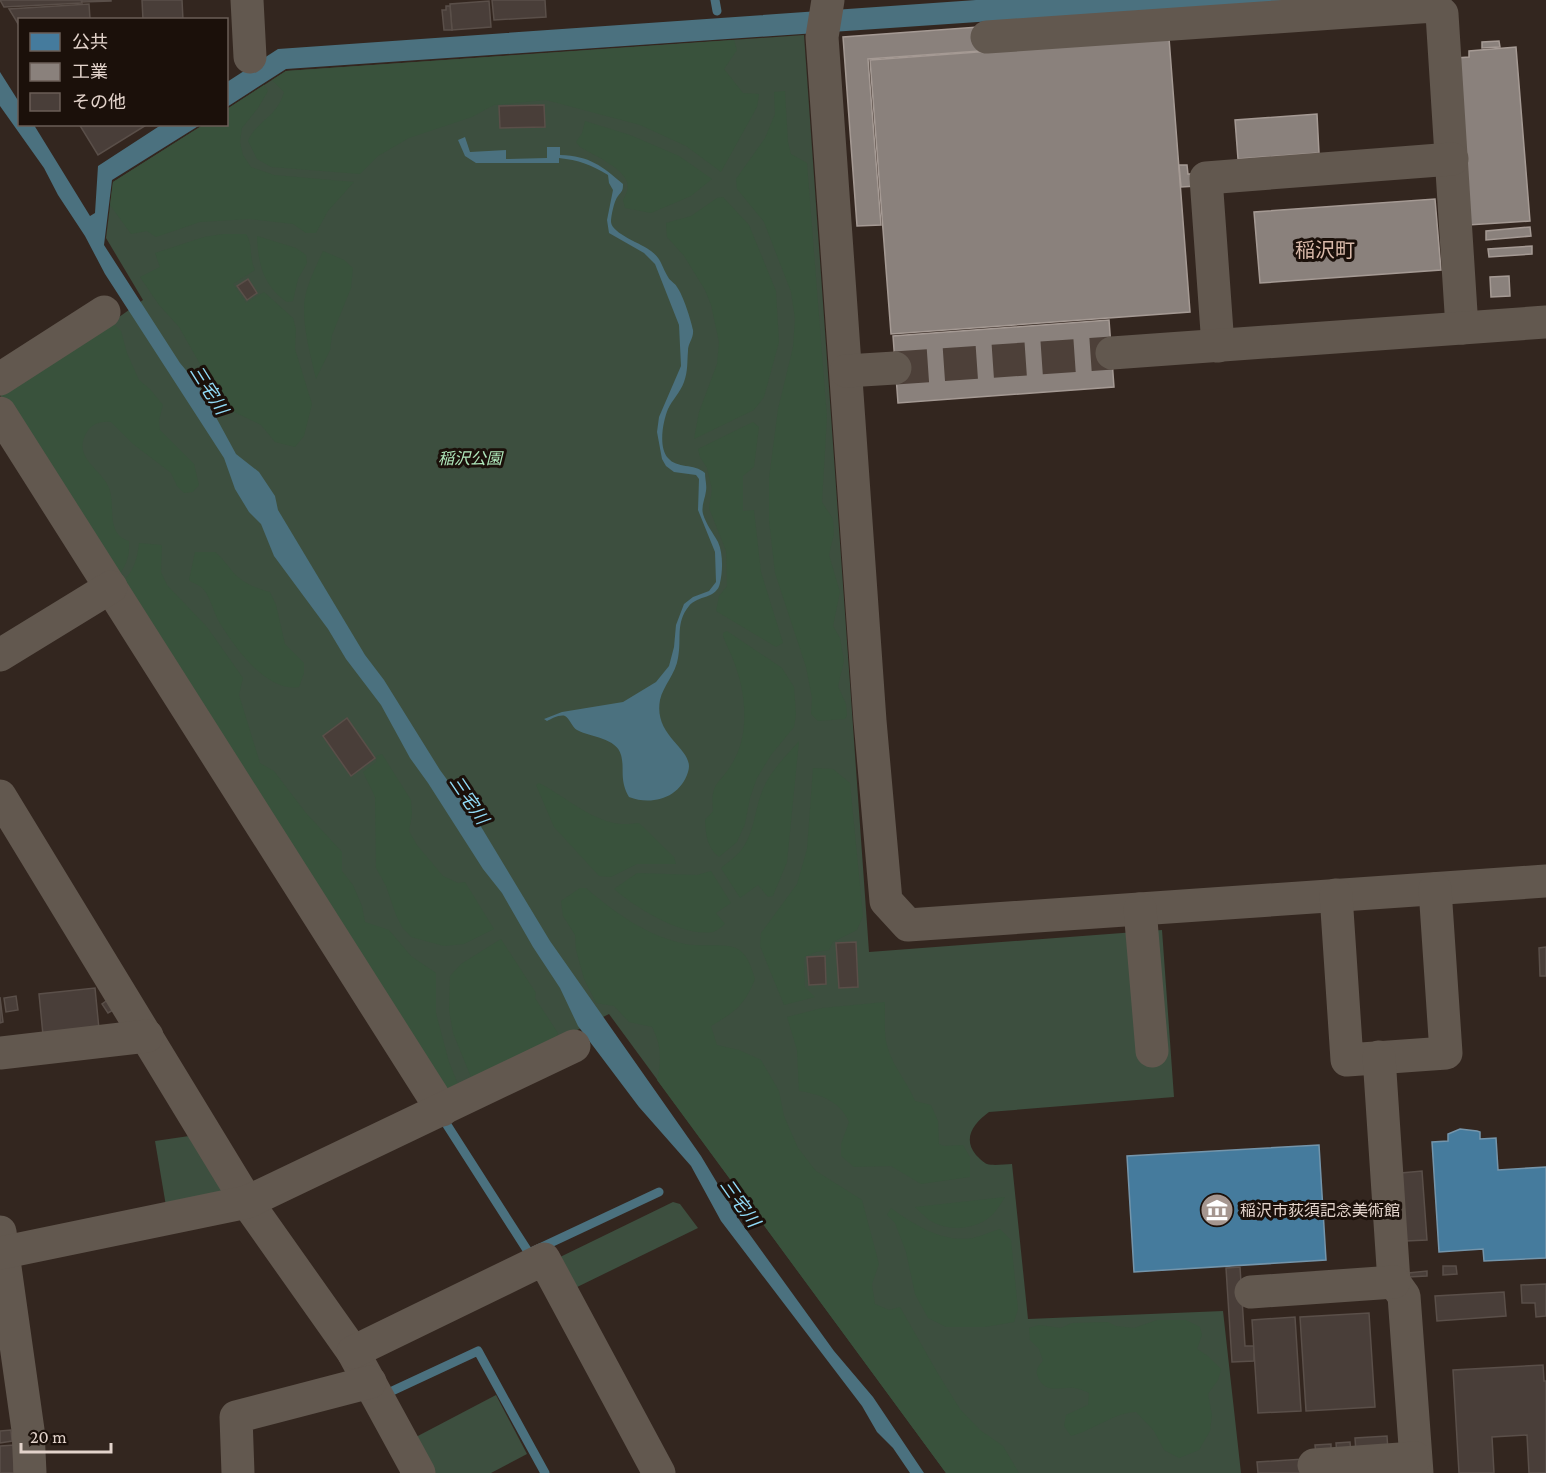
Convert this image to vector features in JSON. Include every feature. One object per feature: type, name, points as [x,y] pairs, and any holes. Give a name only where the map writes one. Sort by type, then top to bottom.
[{"type":"street","points":[[248,0],[250,57]]},
{"type":"street","points":[[828,2],[822,37],[869,709],[885,901],[908,925],[1546,881]]},
{"type":"street","points":[[987,37],[1434,6],[1442,14],[1462,328]]},
{"type":"street","points":[[1218,346],[1206,178],[1452,159]]},
{"type":"street","points":[[0,379],[104,312]]},
{"type":"street","points":[[1112,353],[1546,322]]},
{"type":"street","points":[[846,371],[895,368]]},
{"type":"street","points":[[0,413],[442,1110]]},
{"type":"street","points":[[0,655],[111,587]]},
{"type":"street","points":[[0,796],[247,1202],[354,1352],[419,1473]]},
{"type":"street","points":[[1336,895],[1347,1060],[1446,1053],[1435,889]]},
{"type":"street","points":[[1140,909],[1152,1051]]},
{"type":"street","points":[[0,1053],[147,1036]]},
{"type":"street","points":[[30,1473],[27,1430],[1,1246],[247,1202],[574,1046]]},
{"type":"street","points":[[1314,1465],[1416,1466],[1404,1296],[1394,1282],[1379,1057]]},
{"type":"street","points":[[354,1352],[544,1259],[659,1473]]},
{"type":"street","points":[[1251,1292],[1394,1282]]},
{"type":"street","points":[[238,1473],[236,1417],[370,1382]]},
{"type":"green space","name":"稲沢公園","points":[[804,35],[869,952],[1162,930],[1174,1097],[989,1112],[975,1126],[970,1143],[976,1155],[986,1163],[1012,1164],[1028,1319],[1223,1311],[1241,1473],[946,1473],[609,1014],[447,1096],[0,393],[143,300],[106,238],[113,182],[201,126],[228,126],[228,108],[286,71]]},
{"type":"green space","points":[[734,40],[737,50],[724,69],[743,93],[759,94],[757,107],[721,172],[686,146],[640,125],[546,100],[494,105],[472,117],[409,138],[378,156],[360,174],[271,167],[257,159],[248,141],[281,101],[284,92],[272,80],[286,71]]},
{"type":"green space","points":[[264,85],[268,91],[242,128],[240,142],[243,155],[251,167],[274,175],[354,182],[328,211],[316,233],[306,233],[293,224],[250,219],[200,222],[156,237],[147,231],[131,234],[110,205],[113,182],[201,126],[228,126],[228,108]]},
{"type":"green space","points":[[785,91],[788,142],[791,154],[807,163],[827,417],[822,502],[833,519],[834,534],[829,555],[840,592],[833,626],[840,638],[844,661],[838,686],[846,704],[847,716],[845,719],[818,721],[811,714],[812,698],[806,667],[775,573],[769,521],[769,478],[778,409],[793,347],[795,319],[791,292],[764,222],[737,189],[736,179],[765,138],[775,114],[774,92]]},
{"type":"green space","points":[[585,121],[630,135],[679,156],[712,179],[691,196],[651,213],[625,208],[623,200],[628,187],[624,177],[614,167],[580,147],[576,142],[582,133]]},
{"type":"green space","points":[[723,197],[749,225],[776,291],[779,342],[764,397],[754,410],[694,439],[699,412],[717,364],[719,342],[711,305],[705,290],[684,256],[667,237],[666,223],[691,216],[717,198]]},
{"type":"green space","points":[[246,234],[248,238],[255,270],[233,284],[246,303],[264,292],[293,318],[296,329],[295,349],[312,404],[304,436],[295,447],[275,442],[261,425],[232,411],[204,371],[179,327],[159,305],[140,277],[160,267],[155,253],[204,237]]},
{"type":"green space","points":[[257,236],[296,248],[306,255],[307,263],[298,279],[293,301],[287,302],[279,296],[267,281],[261,265]]},
{"type":"green space","points":[[323,251],[344,260],[353,268],[351,288],[332,335],[330,350],[316,379],[306,336],[304,302],[313,272]]},
{"type":"green space","points":[[112,322],[121,331],[127,353],[139,380],[163,405],[159,420],[160,430],[194,464],[199,485],[193,492],[184,493],[177,486],[171,473],[133,444],[111,422],[98,423],[89,429],[83,441],[85,456],[109,488],[114,526],[122,537],[129,541],[127,561],[117,578],[0,395]]},
{"type":"green space","points":[[753,422],[759,427],[754,467],[743,476],[743,511],[754,510],[761,572],[783,643],[776,647],[716,611],[719,596],[727,586],[726,551],[709,508],[712,490],[707,468],[698,449]]},
{"type":"green space","points":[[139,543],[162,545],[161,572],[167,585],[207,627],[243,678],[239,695],[260,763],[274,771],[306,813],[342,852],[342,871],[353,885],[362,906],[365,922],[389,930],[411,956],[436,973],[436,1013],[449,1062],[460,1089],[447,1096],[120,584],[129,575],[134,565]]},
{"type":"green space","points":[[195,552],[215,552],[242,580],[270,592],[276,605],[285,644],[304,663],[304,673],[299,687],[287,687],[275,683],[263,675],[232,642],[218,620],[206,593],[189,580]]},
{"type":"green space","points":[[727,631],[782,668],[794,687],[796,714],[794,727],[771,755],[757,778],[745,824],[737,842],[719,857],[708,841],[705,820],[713,811],[712,801],[715,788],[738,751],[744,726],[743,700],[738,674],[723,636],[723,633]]},
{"type":"green space","points":[[799,741],[787,862],[773,896],[768,897],[758,885],[740,898],[721,868],[744,846],[766,782]]},
{"type":"green space","points":[[382,754],[411,800],[412,814],[409,831],[417,845],[443,876],[458,883],[465,882],[494,929],[464,944],[444,946],[411,937],[402,927],[386,886],[376,868],[375,797],[363,772],[376,762],[377,756]]},
{"type":"green space","points":[[813,768],[833,769],[850,783],[863,916],[857,930],[833,942],[829,950],[804,957],[805,987],[815,997],[784,1005],[760,946],[761,933],[797,884],[807,849]]},
{"type":"green space","points":[[539,783],[601,819],[617,824],[639,823],[674,857],[676,864],[637,864],[611,877],[599,876],[554,827],[536,785]]},
{"type":"green space","points":[[711,871],[731,903],[716,913],[725,924],[713,932],[688,930],[660,920],[614,889],[637,873],[697,875]]},
{"type":"green space","points":[[580,888],[586,888],[620,915],[658,935],[685,944],[736,948],[746,957],[755,979],[743,1002],[711,1026],[717,1045],[739,1050],[761,1060],[779,1091],[784,1116],[798,1148],[816,1171],[862,1200],[879,1264],[872,1284],[875,1304],[889,1310],[900,1307],[960,1409],[980,1430],[1003,1446],[1019,1473],[946,1473],[657,1080],[660,1053],[652,1027],[629,1022],[614,1006],[596,1003],[584,979],[576,950],[575,935],[563,916],[561,901]]},
{"type":"green space","points":[[501,939],[536,993],[535,998],[558,1033],[557,1041],[473,1082],[453,1033],[449,1010],[450,976],[461,964]]},
{"type":"green space","points":[[885,1002],[885,1036],[891,1057],[915,1101],[931,1105],[938,1121],[939,1144],[963,1145],[970,1157],[970,1177],[921,1184],[891,1166],[854,1167],[841,1156],[841,1144],[849,1122],[845,1115],[828,1100],[799,1091],[797,1050],[787,1017],[822,1008]]},
{"type":"green space","points":[[196,1135],[225,1195],[166,1206],[155,1141]]},
{"type":"green space","points":[[1005,1197],[995,1212],[985,1221],[961,1228],[936,1224],[915,1207]]},
{"type":"green space","points":[[673,1202],[680,1204],[698,1228],[571,1290],[556,1259]]},
{"type":"green space","points":[[891,1208],[909,1221],[929,1231],[951,1238],[973,1238],[1000,1229],[1011,1240],[1018,1309],[1014,1322],[985,1327],[946,1327],[928,1318],[915,1294],[906,1252],[895,1223],[887,1215]]},
{"type":"green space","points":[[1157,1320],[1186,1320],[1200,1327],[1202,1335],[1197,1349],[1221,1369],[1218,1380],[1208,1394],[1212,1415],[1210,1431],[1199,1450],[1179,1458],[1164,1450],[1154,1431],[1136,1412],[1119,1415],[1071,1436],[1064,1426],[1066,1415],[1088,1405],[1089,1393],[1075,1388],[1049,1388],[1041,1383],[1037,1370],[1043,1361],[1039,1349],[1030,1340],[1029,1328],[1039,1325],[1061,1328],[1072,1323],[1108,1322],[1116,1326],[1134,1328]]},
{"type":"green space","points":[[496,1395],[527,1454],[491,1473],[433,1473],[414,1438]]},
{"type":"water","points":[[976,0],[1302,0],[286,69],[228,106],[228,81],[278,49]]},
{"type":"water","points":[[0,72],[18,100],[18,126],[35,126],[90,216],[95,213],[98,166],[159,126],[198,126],[112,180],[104,245],[180,363],[199,386],[236,454],[259,472],[275,496],[278,510],[365,655],[384,680],[440,770],[480,825],[550,941],[701,1156],[740,1221],[834,1351],[873,1397],[924,1473],[910,1473],[893,1448],[877,1432],[862,1406],[721,1221],[691,1166],[639,1107],[578,1026],[560,988],[502,893],[483,869],[410,758],[381,705],[274,556],[261,524],[249,512],[235,489],[224,458],[105,274],[44,168],[0,106]]},
{"type":"water","points":[[465,137],[470,152],[506,150],[506,159],[547,158],[547,147],[560,147],[560,155],[580,157],[595,163],[623,184],[613,209],[611,222],[622,235],[647,248],[657,257],[679,291],[690,320],[693,333],[688,348],[686,374],[666,414],[662,434],[663,447],[668,458],[676,464],[696,468],[705,473],[703,514],[720,546],[722,567],[720,583],[715,592],[697,600],[685,612],[680,625],[677,664],[660,700],[663,724],[686,756],[689,764],[688,772],[679,788],[664,798],[647,801],[629,797],[623,780],[621,755],[614,745],[609,741],[577,730],[565,716],[558,716],[547,721],[544,719],[562,712],[623,702],[656,682],[669,666],[676,625],[684,604],[693,597],[709,591],[716,582],[715,552],[698,510],[699,479],[696,475],[674,472],[666,466],[662,459],[657,432],[659,417],[681,366],[679,325],[655,264],[644,253],[609,233],[607,220],[613,190],[608,175],[585,164],[559,158],[559,163],[476,163],[465,156],[458,140]]},
{"type":"building: 公共","points":[[1460,1129],[1480,1132],[1480,1139],[1496,1138],[1498,1170],[1546,1167],[1546,1258],[1484,1261],[1483,1249],[1439,1252],[1432,1142],[1448,1141],[1448,1134]]},
{"type":"building: 公共","points":[[1319,1145],[1326,1260],[1134,1272],[1127,1156]]},
{"type":"building: 工業","points":[[978,27],[980,51],[868,59],[881,225],[857,226],[843,37]]},
{"type":"building: 工業","points":[[1169,38],[1190,312],[891,334],[870,60]]},
{"type":"building: 工業","points":[[1499,41],[1500,47],[1482,48],[1482,42]]},
{"type":"building: 工業","points":[[1516,47],[1530,221],[1468,225],[1456,58],[1469,57],[1469,51]]},
{"type":"building: 工業","points":[[1317,114],[1319,153],[1238,159],[1235,120]]},
{"type":"building: 工業","points":[[1179,165],[1187,165],[1188,174],[1196,174],[1197,186],[1181,187]]},
{"type":"building: 工業","points":[[1435,199],[1441,270],[1260,283],[1254,212]]},
{"type":"building: 工業","points":[[1530,227],[1531,236],[1486,240],[1486,231]]},
{"type":"building: 工業","points":[[1532,246],[1532,254],[1489,257],[1488,249]]},
{"type":"building: 工業","points":[[1509,276],[1510,296],[1491,297],[1490,277]]},
{"type":"building: 工業","points":[[1109,320],[1114,387],[898,403],[893,336]]},
{"type":"building: その他","points":[[0,0],[81,0],[82,3],[4,7]]},
{"type":"building: その他","points":[[82,0],[111,0],[111,1],[82,2]]},
{"type":"building: その他","points":[[142,0],[182,0],[183,18],[143,18]]},
{"type":"building: その他","points":[[492,0],[545,0],[546,17],[494,20]]},
{"type":"building: その他","points":[[489,1],[491,27],[452,30],[450,4]]},
{"type":"building: その他","points":[[89,4],[90,18],[18,18],[18,24],[9,9]]},
{"type":"building: その他","points":[[446,6],[450,6],[452,30],[444,30],[442,10],[446,10]]},
{"type":"building: その他","points":[[544,105],[545,127],[500,128],[499,106]]},
{"type":"building: その他","points":[[80,126],[145,126],[98,155]]},
{"type":"building: その他","points":[[248,279],[257,293],[247,300],[237,286]]},
{"type":"building: その他","points":[[347,718],[375,758],[351,776],[323,736]]},
{"type":"building: その他","points":[[856,942],[858,987],[839,988],[836,943]]},
{"type":"building: その他","points":[[1546,947],[1546,976],[1540,976],[1539,948]]},
{"type":"building: その他","points":[[825,956],[826,984],[809,985],[807,957]]},
{"type":"building: その他","points":[[95,988],[99,1029],[43,1035],[39,994]]},
{"type":"building: その他","points":[[16,996],[18,1010],[6,1012],[4,998]]},
{"type":"building: その他","points":[[0,997],[3,1022],[0,1023]]},
{"type":"building: その他","points":[[109,999],[115,1009],[108,1013],[102,1004]]},
{"type":"building: その他","points":[[1422,1171],[1427,1240],[1406,1241],[1401,1173]]},
{"type":"building: その他","points":[[1443,1266],[1456,1266],[1457,1274],[1443,1275]]},
{"type":"building: その他","points":[[1240,1267],[1245,1346],[1254,1346],[1254,1361],[1232,1362],[1226,1268]]},
{"type":"building: その他","points":[[1427,1271],[1427,1276],[1408,1277],[1408,1273]]},
{"type":"building: その他","points":[[1546,1284],[1546,1316],[1536,1317],[1535,1303],[1522,1303],[1521,1285]]},
{"type":"building: その他","points":[[1504,1292],[1506,1316],[1437,1321],[1435,1296]]},
{"type":"building: その他","points":[[1369,1313],[1375,1407],[1306,1411],[1300,1317]]},
{"type":"building: その他","points":[[1295,1317],[1301,1411],[1258,1413],[1252,1320]]},
{"type":"building: その他","points":[[1543,1365],[1544,1381],[1546,1381],[1546,1473],[1529,1473],[1527,1435],[1492,1437],[1494,1473],[1459,1473],[1453,1370]]},
{"type":"building: その他","points":[[11,1430],[12,1441],[0,1443],[0,1431]]},
{"type":"building: その他","points":[[1387,1436],[1388,1451],[1356,1453],[1355,1438]]},
{"type":"building: その他","points":[[1350,1442],[1351,1454],[1337,1455],[1336,1443]]},
{"type":"building: その他","points":[[1331,1444],[1331,1455],[1316,1456],[1315,1445]]},
{"type":"building: その他","points":[[14,1445],[14,1473],[0,1473],[0,1446]]},
{"type":"building: その他","points":[[1304,1459],[1305,1473],[1258,1473],[1257,1462]]},
{"type":"waterway","points":[[715,0],[717,11]]},
{"type":"waterway","points":[[447,1125],[529,1253],[659,1192]]},
{"type":"waterway","points":[[390,1392],[478,1351],[545,1473]]},
{"type":"tunnel","points":[[895,368],[1112,353]]},
{"type":"place","name":"稲沢市荻須記念美術館","points":[[1217,1210]]},
{"type":"district","name":"稲沢町","points":[[1325,250]]},
{"type":"water label","name":"三宅川","points":[[209,390]]},
{"type":"water label","name":"三宅川","points":[[469,800]]},
{"type":"water label","name":"三宅川","points":[[740,1203]]}]
